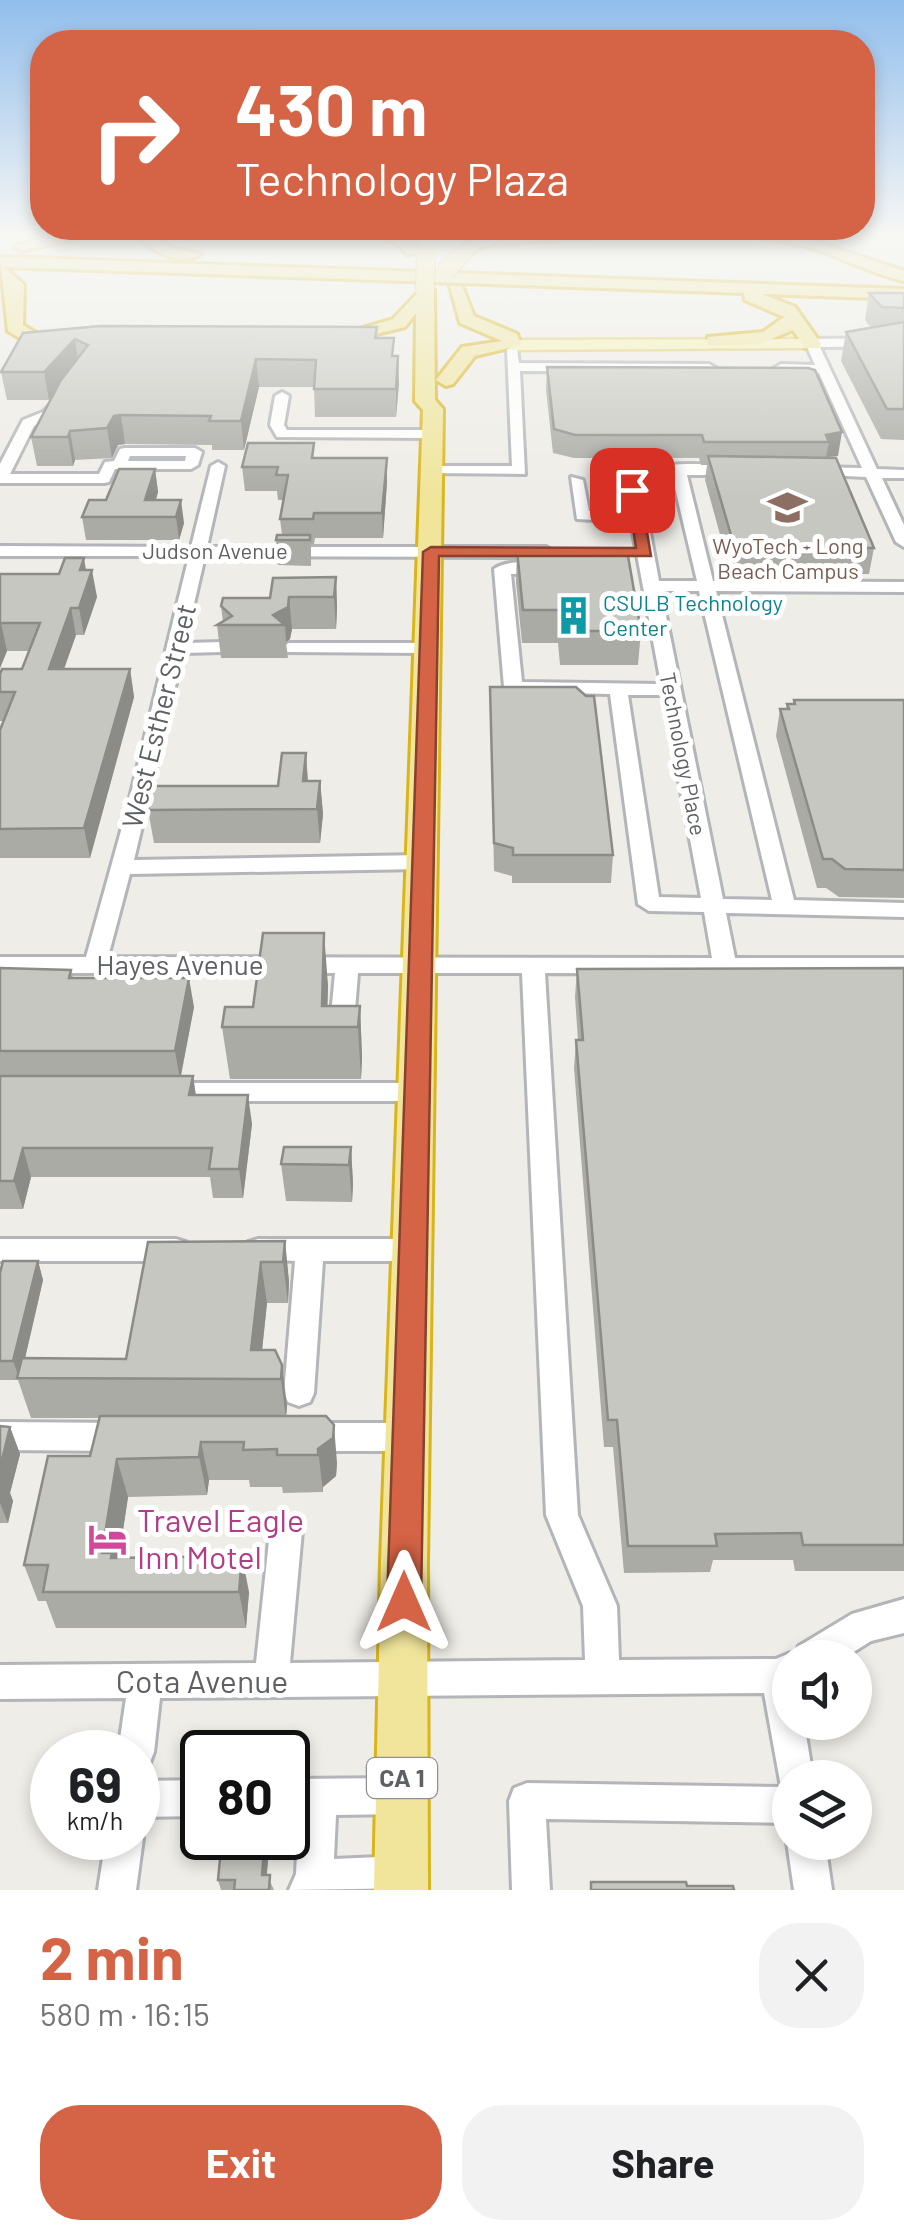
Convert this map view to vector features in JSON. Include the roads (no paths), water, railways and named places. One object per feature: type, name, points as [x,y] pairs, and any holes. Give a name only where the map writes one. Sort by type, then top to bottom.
[{"type":"highway","points":[[12,320],[24,335],[84,346]]},
{"type":"highway","points":[[380,347],[314,342],[355,337],[392,327],[401,320]]},
{"type":"highway","name":"CA 1","points":[[401,1882],[431,552],[429,405],[438,320]]},
{"type":"highway","name":"CA 1","points":[[429,405],[446,402],[445,320]]},
{"type":"highway","points":[[468,320],[511,342]]},
{"type":"highway","points":[[714,341],[772,335],[787,328],[792,320]]},
{"type":"highway","points":[[797,320],[812,344],[815,339],[808,320]]},
{"type":"highway","points":[[446,380],[469,351],[511,342]]},
{"type":"highway","points":[[405,356],[429,405]]},
{"type":"main road","points":[[511,342],[714,341]]},
{"type":"main road","points":[[511,342],[812,344]]},
{"type":"street","points":[[714,341],[904,342]]},
{"type":"street","points":[[432,470],[520,470],[511,342]]},
{"type":"street","points":[[812,344],[878,472],[904,542]]},
{"type":"street","points":[[513,367],[722,368]]},
{"type":"street","points":[[762,368],[823,368]]},
{"type":"street","points":[[70,387],[48,415],[28,423],[0,478],[104,479],[114,465],[80,466]]},
{"type":"street","points":[[282,396],[277,425],[282,434],[432,434]]},
{"type":"street","name":"West Esther Street","points":[[96,965],[139,802],[218,466]]},
{"type":"street","points":[[678,471],[785,906]]},
{"type":"street","name":"Technology Place","points":[[725,966],[652,586],[636,552],[638,517],[633,483],[646,473],[755,471]]},
{"type":"street","points":[[793,472],[904,472]]},
{"type":"street","points":[[576,480],[582,516],[638,517]]},
{"type":"street","name":"Judson Avenue","points":[[0,552],[431,552],[570,560],[502,569],[513,688],[618,689]]},
{"type":"street","points":[[652,586],[904,587]]},
{"type":"street","points":[[176,648],[223,647]]},
{"type":"street","points":[[289,648],[426,648]]},
{"type":"street","points":[[672,690],[618,689],[649,904],[904,910]]},
{"type":"street","points":[[139,802],[161,803]]},
{"type":"street","points":[[122,868],[422,862]]},
{"type":"street","name":"Hayes Avenue","points":[[0,965],[904,966]]},
{"type":"street","points":[[341,1040],[348,965]]},
{"type":"street","points":[[533,965],[562,1515],[600,1606],[603,1679]]},
{"type":"street","points":[[139,1092],[416,1092]]},
{"type":"street","points":[[0,1250],[414,1250]]},
{"type":"street","points":[[298,1392],[310,1250]]},
{"type":"street","points":[[0,1436],[156,1437]]},
{"type":"street","points":[[273,1437],[410,1437]]},
{"type":"street","points":[[271,1682],[286,1531]]},
{"type":"street","points":[[841,1640],[864,1626],[904,1616]]},
{"type":"street","name":"Cota Avenue","points":[[0,1682],[404,1682],[772,1673]]},
{"type":"street","points":[[139,1730],[145,1682]]},
{"type":"street","points":[[310,1797],[402,1796]]},
{"type":"street","points":[[530,1890],[527,1802],[772,1805]]},
{"type":"street","points":[[116,1890],[121,1860]]},
{"type":"street","points":[[809,1860],[813,1890]]},
{"type":"street","points":[[312,1884],[401,1882]]},
{"type":"place","name":"WyoTech - Long Beach Campus","points":[[788,507]]},
{"type":"place","name":"CSULB Technology Center","points":[[573,616]]},
{"type":"place","name":"Travel Eagle Inn Motel","points":[[107,1539]]}]
